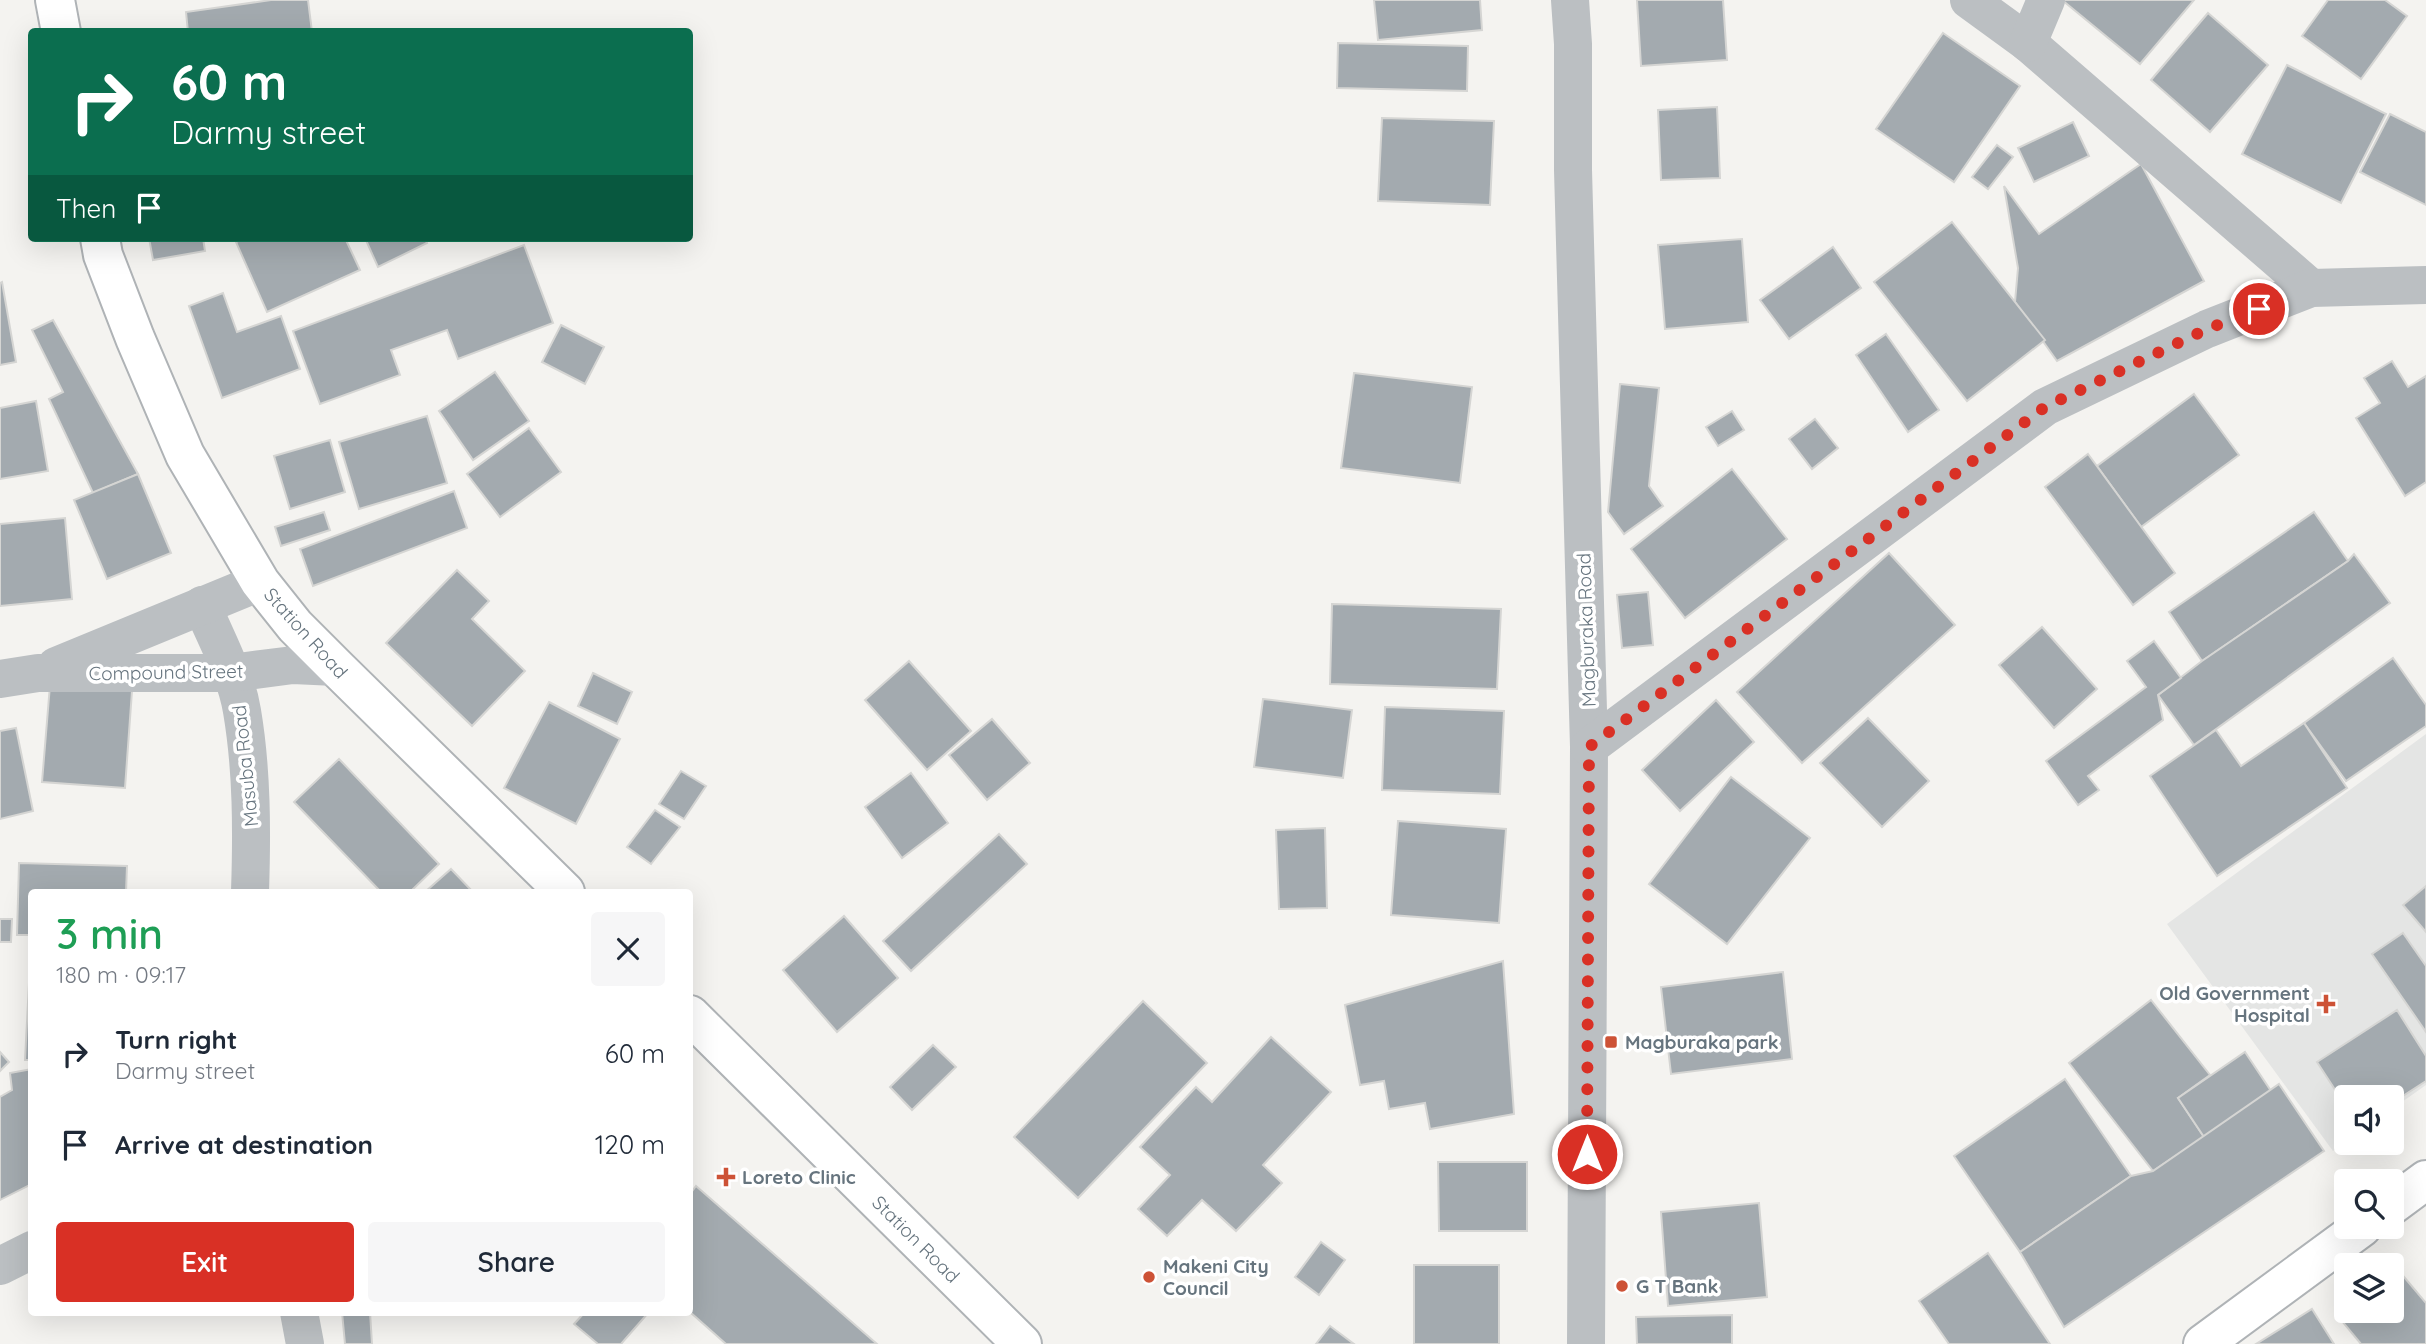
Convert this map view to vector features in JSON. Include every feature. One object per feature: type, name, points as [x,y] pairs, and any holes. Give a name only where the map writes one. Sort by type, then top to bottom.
[{"type":"main road","points":[[55,0],[60,28]]},
{"type":"main road","name":"Station Road","points":[[101,242],[103,255],[135,338],[186,455],[260,582],[295,626],[562,889]]},
{"type":"main road","name":"Station Road","points":[[693,1018],[1023,1344]]},
{"type":"main road","points":[[2404,1196],[2426,1180]]},
{"type":"main road","points":[[2203,1344],[2346,1239]]},
{"type":"street","name":"Magburaka Road","points":[[1570,0],[1589,747],[1586,1344]]},
{"type":"street","points":[[1969,0],[2028,43],[2311,288]]},
{"type":"street","points":[[2028,43],[2046,0]]},
{"type":"street","points":[[1589,747],[2045,407],[2207,329],[2311,288],[2426,285]]},
{"type":"street","name":"Compound Street","points":[[38,673],[260,582]]},
{"type":"street","name":"Masuba Road","points":[[202,605],[242,709],[252,821],[250,889]]},
{"type":"street","name":"Compound Street","points":[[0,679],[38,673],[230,673],[293,665],[336,667]]},
{"type":"street","points":[[0,1266],[28,1252]]},
{"type":"street","points":[[300,1316],[304,1344]]},
{"type":"shaded area","name":"Old Government Hospital","points":[[2426,734],[2426,1085],[2404,1101],[2404,1085],[2334,1085],[2333,1151],[2167,924]]},
{"type":"building","points":[[271,0],[308,0],[312,28],[188,28],[186,12]]},
{"type":"building","points":[[1374,0],[1480,0],[1482,30],[1378,40]]},
{"type":"building","points":[[1637,0],[1723,0],[1727,60],[1641,66]]},
{"type":"building","points":[[2062,0],[2194,0],[2140,64]]},
{"type":"building","points":[[2328,0],[2385,0],[2407,16],[2361,79],[2302,36]]},
{"type":"building","points":[[2208,13],[2268,65],[2210,132],[2151,80]]},
{"type":"building","points":[[1943,33],[2020,86],[1954,182],[1876,129]]},
{"type":"building","points":[[1338,43],[1468,46],[1467,91],[1337,88]]},
{"type":"building","points":[[2287,65],[2386,114],[2341,203],[2242,154]]},
{"type":"building","points":[[1717,107],[1720,178],[1661,180],[1658,110]]},
{"type":"building","points":[[2390,114],[2426,132],[2426,205],[2360,172]]},
{"type":"building","points":[[1382,118],[1494,121],[1490,205],[1378,201]]},
{"type":"building","points":[[2073,122],[2089,156],[2034,182],[2018,148]]},
{"type":"building","points":[[1997,145],[2013,157],[1988,189],[1972,177]]},
{"type":"building","points":[[2141,164],[2204,281],[2057,361],[2015,302],[2018,268],[2004,186],[2039,234]]},
{"type":"building","points":[[1952,222],[2045,340],[1967,401],[1874,282]]},
{"type":"building","points":[[1742,239],[1748,322],[1665,329],[1658,245]]},
{"type":"building","points":[[150,242],[204,242],[205,251],[153,260]]},
{"type":"building","points":[[236,242],[347,242],[360,270],[267,312]]},
{"type":"building","points":[[367,242],[427,242],[427,243],[378,267]]},
{"type":"building","points":[[524,245],[553,323],[458,359],[447,330],[391,350],[400,375],[320,404],[293,331]]},
{"type":"building","points":[[1833,247],[1861,288],[1789,339],[1760,300]]},
{"type":"building","points":[[2,282],[16,362],[0,365],[0,283]]},
{"type":"building","points":[[223,293],[237,332],[281,316],[300,369],[222,398],[189,306]]},
{"type":"building","points":[[53,320],[138,474],[93,493],[49,399],[63,392],[32,330]]},
{"type":"building","points":[[561,325],[604,347],[585,384],[542,362]]},
{"type":"building","points":[[1886,334],[1939,410],[1908,432],[1856,355]]},
{"type":"building","points":[[2392,361],[2408,387],[2426,376],[2426,482],[2405,496],[2356,418],[2380,403],[2364,378]]},
{"type":"building","points":[[495,372],[529,421],[473,460],[439,411]]},
{"type":"building","points":[[1354,373],[1472,387],[1460,483],[1341,468]]},
{"type":"building","points":[[1620,384],[1659,388],[1649,486],[1663,506],[1624,534],[1608,512]]},
{"type":"building","points":[[2194,394],[2239,455],[2141,527],[2097,466]]},
{"type":"building","points":[[36,401],[48,471],[0,479],[0,408]]},
{"type":"building","points":[[1732,411],[1744,430],[1718,446],[1706,427]]},
{"type":"building","points":[[427,416],[447,483],[359,509],[339,442]]},
{"type":"building","points":[[1815,419],[1838,448],[1812,469],[1789,439]]},
{"type":"building","points":[[529,428],[561,472],[500,517],[467,474]]},
{"type":"building","points":[[330,440],[345,492],[290,509],[274,456]]},
{"type":"building","points":[[2088,454],[2175,573],[2133,605],[2045,487]]},
{"type":"building","points":[[1732,469],[1787,539],[1685,618],[1631,549]]},
{"type":"building","points":[[138,474],[171,553],[107,579],[74,500]]},
{"type":"building","points":[[454,491],[467,528],[313,586],[300,549]]},
{"type":"building","points":[[324,512],[330,530],[281,546],[275,527]]},
{"type":"building","points":[[2314,512],[2348,561],[2202,661],[2169,612]]},
{"type":"building","points":[[65,518],[72,599],[0,606],[0,524]]},
{"type":"building","points":[[1889,553],[1955,625],[1802,763],[1737,692]]},
{"type":"building","points":[[2354,554],[2390,603],[2194,745],[2158,695],[2202,661],[2348,561]]},
{"type":"building","points":[[457,570],[489,601],[472,619],[525,671],[472,726],[386,643]]},
{"type":"building","points":[[1648,592],[1653,645],[1622,648],[1617,595]]},
{"type":"building","points":[[1332,604],[1501,609],[1497,689],[1330,684]]},
{"type":"building","points":[[2042,627],[2097,689],[2054,728],[1999,665]]},
{"type":"building","points":[[2154,641],[2181,678],[2158,695],[2163,720],[2088,776],[2099,790],[2078,805],[2046,761],[2146,687],[2127,661]]},
{"type":"building","points":[[2393,658],[2426,705],[2426,726],[2346,781],[2304,723]]},
{"type":"building","points":[[909,661],[971,731],[927,770],[865,700]]},
{"type":"building","points":[[593,673],[632,692],[617,724],[578,706]]},
{"type":"building","points":[[50,685],[132,691],[125,788],[42,782]]},
{"type":"building","points":[[1263,699],[1352,710],[1343,778],[1254,767]]},
{"type":"building","points":[[1716,700],[1754,742],[1680,811],[1642,770]]},
{"type":"building","points":[[549,702],[620,739],[576,824],[504,788]]},
{"type":"building","points":[[1385,707],[1504,711],[1500,794],[1382,790]]},
{"type":"building","points":[[1868,718],[1929,781],[1882,827],[1820,763]]},
{"type":"building","points":[[992,719],[1030,763],[987,800],[949,755]]},
{"type":"building","points":[[2304,723],[2347,788],[2217,876],[2150,776],[2216,730],[2241,766]]},
{"type":"building","points":[[16,728],[33,811],[0,819],[0,731]]},
{"type":"building","points":[[339,759],[439,864],[413,889],[378,889],[294,802]]},
{"type":"building","points":[[681,771],[706,786],[684,819],[659,804]]},
{"type":"building","points":[[911,773],[948,823],[902,858],[865,807]]},
{"type":"building","points":[[1731,777],[1810,838],[1727,944],[1649,884]]},
{"type":"building","points":[[655,810],[680,827],[651,864],[627,847]]},
{"type":"building","points":[[1398,821],[1506,829],[1499,923],[1391,915]]},
{"type":"building","points":[[1325,828],[1327,908],[1279,909],[1276,830]]},
{"type":"building","points":[[999,834],[1027,864],[911,971],[883,941]]},
{"type":"building","points":[[19,863],[127,866],[126,889],[28,889],[28,935],[17,935]]},
{"type":"building","points":[[451,869],[470,889],[428,889]]},
{"type":"building","points":[[2426,886],[2426,932],[2403,905]]},
{"type":"building","points":[[844,916],[898,978],[837,1032],[783,970]]},
{"type":"building","points":[[0,919],[12,919],[11,942],[0,942]]},
{"type":"building","points":[[2403,933],[2426,966],[2426,1032],[2372,954]]},
{"type":"building","points":[[1503,961],[1514,1114],[1430,1129],[1425,1103],[1389,1109],[1384,1081],[1360,1085],[1345,1005]]},
{"type":"building","points":[[1783,972],[1792,1059],[1671,1074],[1661,987]]},
{"type":"building","points":[[2151,1000],[2210,1075],[2178,1098],[2204,1137],[2153,1171],[2069,1063]]},
{"type":"building","points":[[1143,1001],[1207,1063],[1078,1198],[1014,1137]]},
{"type":"building","points":[[28,1002],[28,1060],[25,1060]]},
{"type":"building","points":[[2397,1010],[2426,1056],[2426,1081],[2404,1095],[2404,1085],[2334,1085],[2334,1088],[2317,1062]]},
{"type":"building","points":[[1271,1037],[1331,1092],[1263,1165],[1282,1183],[1236,1231],[1202,1200],[1167,1236],[1138,1209],[1170,1175],[1140,1147],[1196,1087],[1212,1102]]},
{"type":"building","points":[[933,1045],[956,1067],[912,1110],[890,1087]]},
{"type":"building","points":[[0,1052],[9,1062],[0,1071]]},
{"type":"building","points":[[2245,1052],[2271,1091],[2204,1137],[2178,1098]]},
{"type":"building","points":[[28,1070],[28,1186],[0,1200],[0,1097],[12,1090],[10,1073]]},
{"type":"building","points":[[2065,1079],[2131,1176],[2020,1252],[1954,1156]]},
{"type":"building","points":[[2279,1084],[2324,1151],[2064,1327],[2020,1252],[2131,1176],[2153,1171]]},
{"type":"building","points":[[1438,1162],[1527,1162],[1527,1231],[1439,1231]]},
{"type":"building","points":[[696,1186],[877,1344],[726,1344],[693,1315],[693,1190]]},
{"type":"building","points":[[1759,1203],[1767,1297],[1668,1306],[1661,1212]]},
{"type":"building","points":[[1321,1242],[1345,1260],[1319,1295],[1295,1277]]},
{"type":"building","points":[[1988,1253],[2050,1344],[1949,1344],[1919,1301]]},
{"type":"building","points":[[1414,1265],[1499,1265],[1499,1344],[1414,1344]]},
{"type":"building","points":[[2404,1277],[2426,1303],[2426,1344],[2361,1344],[2344,1323],[2404,1323]]},
{"type":"building","points":[[2312,1309],[2334,1344],[2256,1344]]},
{"type":"building","points":[[1732,1315],[1732,1344],[1637,1344],[1636,1317]]},
{"type":"building","points":[[342,1316],[370,1316],[372,1344],[345,1344]]},
{"type":"building","points":[[581,1316],[646,1316],[621,1344],[598,1344],[574,1324]]},
{"type":"building","points":[[1330,1326],[1354,1344],[1316,1344]]},
{"type":"place","name":"Old Government Hospital","points":[[2326,1004]]},
{"type":"place","name":"Magburaka park","points":[[1611,1042]]},
{"type":"place","name":"Loreto Clinic","points":[[726,1177]]},
{"type":"place","name":"Makeni City Council","points":[[1149,1277]]},
{"type":"place","name":"G T Bank","points":[[1622,1286]]},
{"type":"route","points":[[1587,1154],[1589,747],[2045,407],[2207,329],[2259,309]]}]
